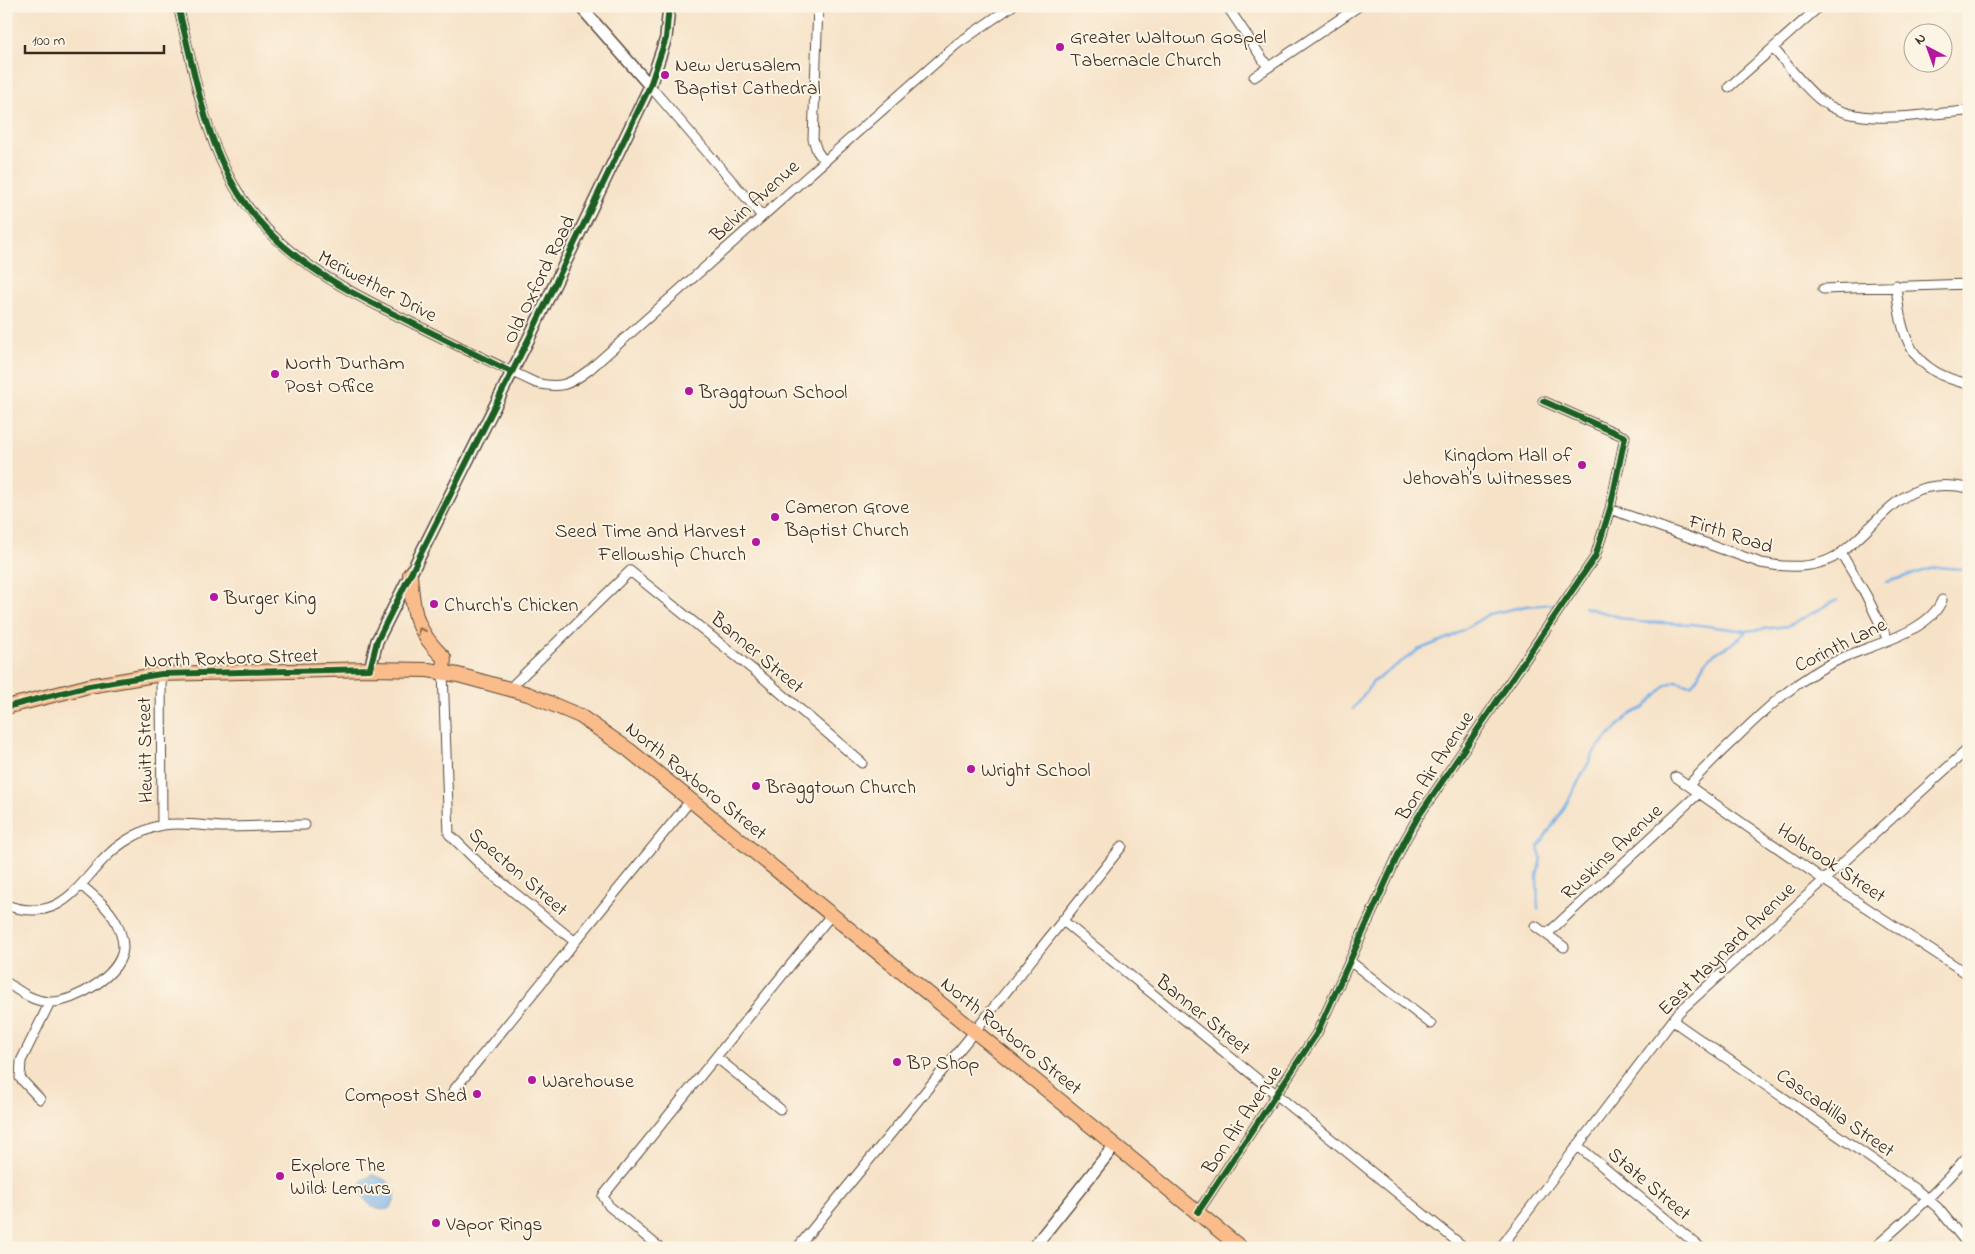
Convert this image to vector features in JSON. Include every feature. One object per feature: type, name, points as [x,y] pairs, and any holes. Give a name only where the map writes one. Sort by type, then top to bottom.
[{"type":"main road","points":[[410,574],[416,621],[426,640],[444,658],[443,672]]},
{"type":"main road","name":"North Roxboro Street","points":[[6,707],[97,684],[161,674],[370,669],[443,672],[509,688],[566,709],[594,724],[691,800],[1241,1248]]},
{"type":"street","name":"Meriwether Drive","points":[[178,6],[206,118],[220,159],[244,202],[257,219],[294,255],[326,279],[511,372]]},
{"type":"street","points":[[580,6],[762,216]]},
{"type":"street","name":"Old Oxford Road","points":[[370,669],[374,648],[650,86],[666,38],[670,6]]},
{"type":"street","points":[[818,6],[813,139],[817,151],[824,161]]},
{"type":"street","name":"Belvin Avenue","points":[[511,372],[536,383],[549,386],[557,387],[573,381],[604,356],[957,44],[1012,6]]},
{"type":"street","points":[[1227,6],[1268,67]]},
{"type":"street","points":[[1254,77],[1359,6]]},
{"type":"street","points":[[1729,87],[1820,6]]},
{"type":"street","points":[[1773,48],[1821,100],[1844,112],[1879,117],[1969,111]]},
{"type":"street","points":[[1823,289],[1969,284]]},
{"type":"street","points":[[1896,285],[1902,326],[1913,353],[1922,364],[1938,375],[1969,384]]},
{"type":"street","name":"Bon Air Avenue","points":[[1198,1212],[1317,1033],[1351,962],[1404,842],[1418,816],[1592,563],[1598,550],[1610,509],[1625,437],[1543,401]]},
{"type":"street","name":"Firth Road","points":[[1610,509],[1761,563],[1781,567],[1822,562],[1842,553],[1895,502],[1907,495],[1934,486],[1956,485],[1969,488]]},
{"type":"street","points":[[1842,553],[1866,595],[1888,640]]},
{"type":"street","name":"Banner Street","points":[[509,688],[630,571],[767,681],[862,763]]},
{"type":"street","name":"Corinth Lane","points":[[1689,785],[1797,682],[1841,658],[1888,640],[1930,619],[1942,600]]},
{"type":"street","name":"Specton Street","points":[[443,672],[447,824],[449,834],[484,868],[574,941]]},
{"type":"street","name":"Hewitt Street","points":[[161,674],[162,825]]},
{"type":"street","name":"East Maynard Avenue","points":[[1500,1248],[1672,1021],[1722,971],[1969,748]]},
{"type":"street","name":"Holbrook Street","points":[[1676,777],[1824,880],[1969,975]]},
{"type":"street","name":"Ruskins Avenue","points":[[1547,934],[1699,792]]},
{"type":"street","points":[[453,1090],[691,800]]},
{"type":"street","points":[[6,906],[16,909],[47,909],[58,904],[82,886],[103,858],[125,841],[162,825],[305,825]]},
{"type":"street","points":[[797,1248],[1122,846]]},
{"type":"street","points":[[6,982],[38,1000],[50,1002],[68,1000],[88,990],[106,976],[117,962],[123,948],[119,929],[112,915],[82,886]]},
{"type":"street","points":[[660,1248],[609,1206],[603,1196],[832,914]]},
{"type":"street","name":"Banner Street","points":[[1062,920],[1465,1248]]},
{"type":"street","points":[[1536,926],[1564,947]]},
{"type":"street","points":[[1351,962],[1431,1024]]},
{"type":"street","points":[[40,1100],[20,1078],[20,1062],[50,1002]]},
{"type":"street","name":"Cascadilla Street","points":[[1672,1021],[1854,1145],[1928,1200],[1969,1246]]},
{"type":"street","points":[[716,1057],[780,1110]]},
{"type":"street","points":[[1033,1248],[1115,1146]]},
{"type":"street","name":"State Street","points":[[1578,1146],[1701,1248]]},
{"type":"street","points":[[1874,1248],[1928,1200],[1969,1154]]},
{"type":"water","points":[[372,1175],[384,1179],[395,1192],[395,1198],[389,1209],[384,1210],[373,1207],[361,1193],[362,1180]]},
{"type":"waterway","points":[[1887,582],[1937,567],[1961,569],[1969,567]]},
{"type":"waterway","points":[[1584,607],[1637,622],[1692,624],[1746,631],[1788,626],[1837,600]]},
{"type":"waterway","points":[[1353,709],[1373,682],[1418,650],[1453,636],[1489,614],[1526,606],[1553,604]]},
{"type":"waterway","points":[[1538,909],[1537,876],[1541,858],[1538,847],[1563,810],[1596,749],[1629,715],[1644,708],[1666,685],[1676,681],[1691,685],[1708,659],[1738,640],[1746,631]]},
{"type":"cycle path","points":[[178,6],[207,122],[221,160],[236,190],[254,215],[275,238],[322,275],[377,305],[511,372]]},
{"type":"cycle path","points":[[6,707],[89,686],[161,674],[370,669],[377,641],[529,338],[650,86],[666,38],[669,6]]},
{"type":"cycle path","points":[[1198,1212],[1317,1033],[1404,842],[1418,817],[1595,557],[1610,509],[1625,437],[1543,401]]},
{"type":"place","name":"Greater Waltown Gospel Tabernacle Church","points":[[1060,47]]},
{"type":"place","name":"New Jerusalem Baptist Cathedral","points":[[665,75]]},
{"type":"place","name":"North Durham Post Office","points":[[275,374]]},
{"type":"place","name":"Braggtown School","points":[[689,391]]},
{"type":"place","name":"Kingdom Hall of Jehovah’s Witnesses","points":[[1582,465]]},
{"type":"place","name":"Cameron Grove Baptist Church","points":[[775,517]]},
{"type":"place","name":"Seed Time and Harvest Fellowship Church","points":[[756,542]]},
{"type":"place","name":"Burger King","points":[[214,597]]},
{"type":"place","name":"Church's Chicken","points":[[434,604]]},
{"type":"place","name":"Wright School","points":[[971,769]]},
{"type":"place","name":"Braggtown Church","points":[[756,786]]},
{"type":"place","name":"BP Shop","points":[[897,1062]]},
{"type":"place","name":"Warehouse","points":[[532,1080]]},
{"type":"place","name":"Compost Shed","points":[[477,1094]]},
{"type":"place","name":"Explore The Wild: Lemurs","points":[[280,1176]]},
{"type":"place","name":"Vapor Rings","points":[[436,1223]]}]
